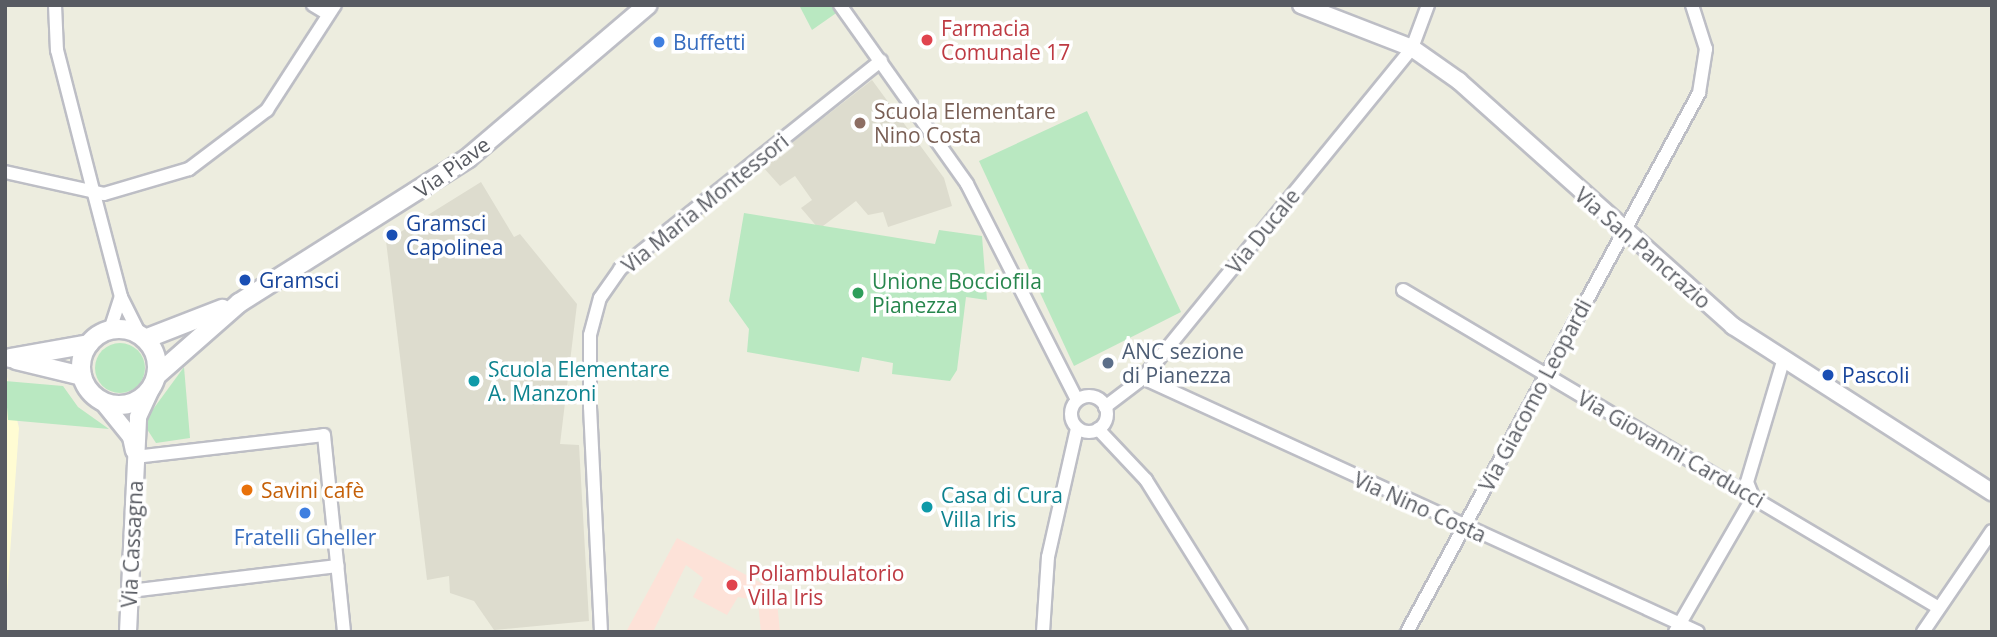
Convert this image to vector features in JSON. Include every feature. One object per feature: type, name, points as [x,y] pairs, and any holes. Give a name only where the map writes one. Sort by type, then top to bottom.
[{"type":"main road","name":"Via Piave","points":[[153,382],[239,303],[468,158],[648,5]]},
{"type":"main road","name":"Via Piave","points":[[142,337],[239,303]]},
{"type":"main road","points":[[110,330],[142,337],[154,352],[153,382],[123,405],[102,401],[82,376],[8,358],[89,344],[110,330]]},
{"type":"main road","points":[[82,376],[89,344]]},
{"type":"street","points":[[55,5],[57,50],[121,297],[142,337]]},
{"type":"street","points":[[5,172],[104,194],[158,183],[241,136],[267,110],[331,10],[313,5]]},
{"type":"street","points":[[840,5],[967,184],[1077,400],[1071,416],[1077,428],[1048,557],[1044,632]]},
{"type":"street","name":"Via San Pancrazio","points":[[1300,5],[1412,48],[1459,81],[1623,233],[1733,326],[1992,492]]},
{"type":"street","name":"Via Ducale","points":[[1105,407],[1143,379],[1412,48],[1428,5]]},
{"type":"street","name":"Via Giacomo Leopardi","points":[[1407,632],[1704,79],[1706,50],[1692,5]]},
{"type":"street","name":"Via Maria Montessori","points":[[601,632],[590,407],[590,335],[600,298],[620,269],[881,61]]},
{"type":"street","name":"Via Giovanni Carducci","points":[[1403,290],[1939,608]]},
{"type":"street","points":[[110,330],[121,297]]},
{"type":"street","points":[[1677,628],[1754,497],[1747,482],[1784,358]]},
{"type":"street","name":"Via Nino Costa","points":[[1143,379],[1677,628],[1698,632]]},
{"type":"street","name":"Via Cassagna","points":[[128,632],[138,417],[153,382]]},
{"type":"street","points":[[1077,400],[1093,397],[1105,407],[1098,429]]},
{"type":"street","name":"Via Cassagna","points":[[102,401],[131,437],[135,457]]},
{"type":"street","points":[[1077,428],[1098,429],[1146,480],[1241,632]]},
{"type":"street","points":[[135,457],[324,435],[344,632]]},
{"type":"street","points":[[1923,632],[1992,531]]},
{"type":"street","points":[[130,591],[337,566]]},
{"type":"shaded area","name":"Scuola Elementare Nino Costa","points":[[872,80],[944,178],[952,206],[888,227],[883,212],[868,215],[856,201],[819,229],[801,208],[812,200],[795,176],[780,186],[762,166]]},
{"type":"shaded area","points":[[481,182],[514,237],[520,234],[577,304],[560,444],[579,445],[589,621],[494,630],[474,601],[450,593],[449,576],[427,580],[386,241]]},
{"type":"shaded area","points":[[5,368],[19,428],[5,624]]},
{"type":"shaded area","name":"Poliambulatorio Villa Iris","points":[[677,538],[776,591],[780,632],[761,632],[758,603],[749,599],[738,597],[727,615],[693,597],[703,578],[686,565],[653,632],[626,632]]},
{"type":"green space","points":[[799,5],[839,5],[842,9],[812,30]]},
{"type":"green space","points":[[1087,111],[1181,312],[1074,366],[979,161]]},
{"type":"green space","name":"Unione Bocciofila Pianezza","points":[[744,213],[935,244],[939,230],[982,236],[987,300],[966,297],[957,370],[950,381],[892,374],[893,363],[862,357],[859,372],[747,352],[749,329],[729,301]]},
{"type":"green space","points":[[120,343],[138,350],[145,368],[138,386],[120,393],[102,386],[95,368],[102,350]]},
{"type":"green space","points":[[184,367],[190,438],[156,443],[143,423]]},
{"type":"green space","points":[[5,381],[63,386],[78,407],[109,429],[8,420]]},
{"type":"place","name":"Farmacia Comunale 17","points":[[927,40]]},
{"type":"place","name":"Buffetti","points":[[659,42]]},
{"type":"place","name":"Scuola Elementare Nino Costa","points":[[860,123]]},
{"type":"place","name":"Gramsci Capolinea","points":[[392,235]]},
{"type":"place","name":"Gramsci","points":[[245,280]]},
{"type":"place","name":"Unione Bocciofila Pianezza","points":[[858,293]]},
{"type":"place","name":"ANC sezione di Pianezza","points":[[1108,363]]},
{"type":"place","name":"Pascoli","points":[[1828,375]]},
{"type":"place","name":"Scuola Elementare A. Manzoni","points":[[474,381]]},
{"type":"place","name":"Savini cafè","points":[[247,490]]},
{"type":"place","name":"Casa di Cura Villa Iris","points":[[927,507]]},
{"type":"place","name":"Fratelli Gheller","points":[[305,513]]},
{"type":"place","name":"Poliambulatorio Villa Iris","points":[[732,585]]}]
